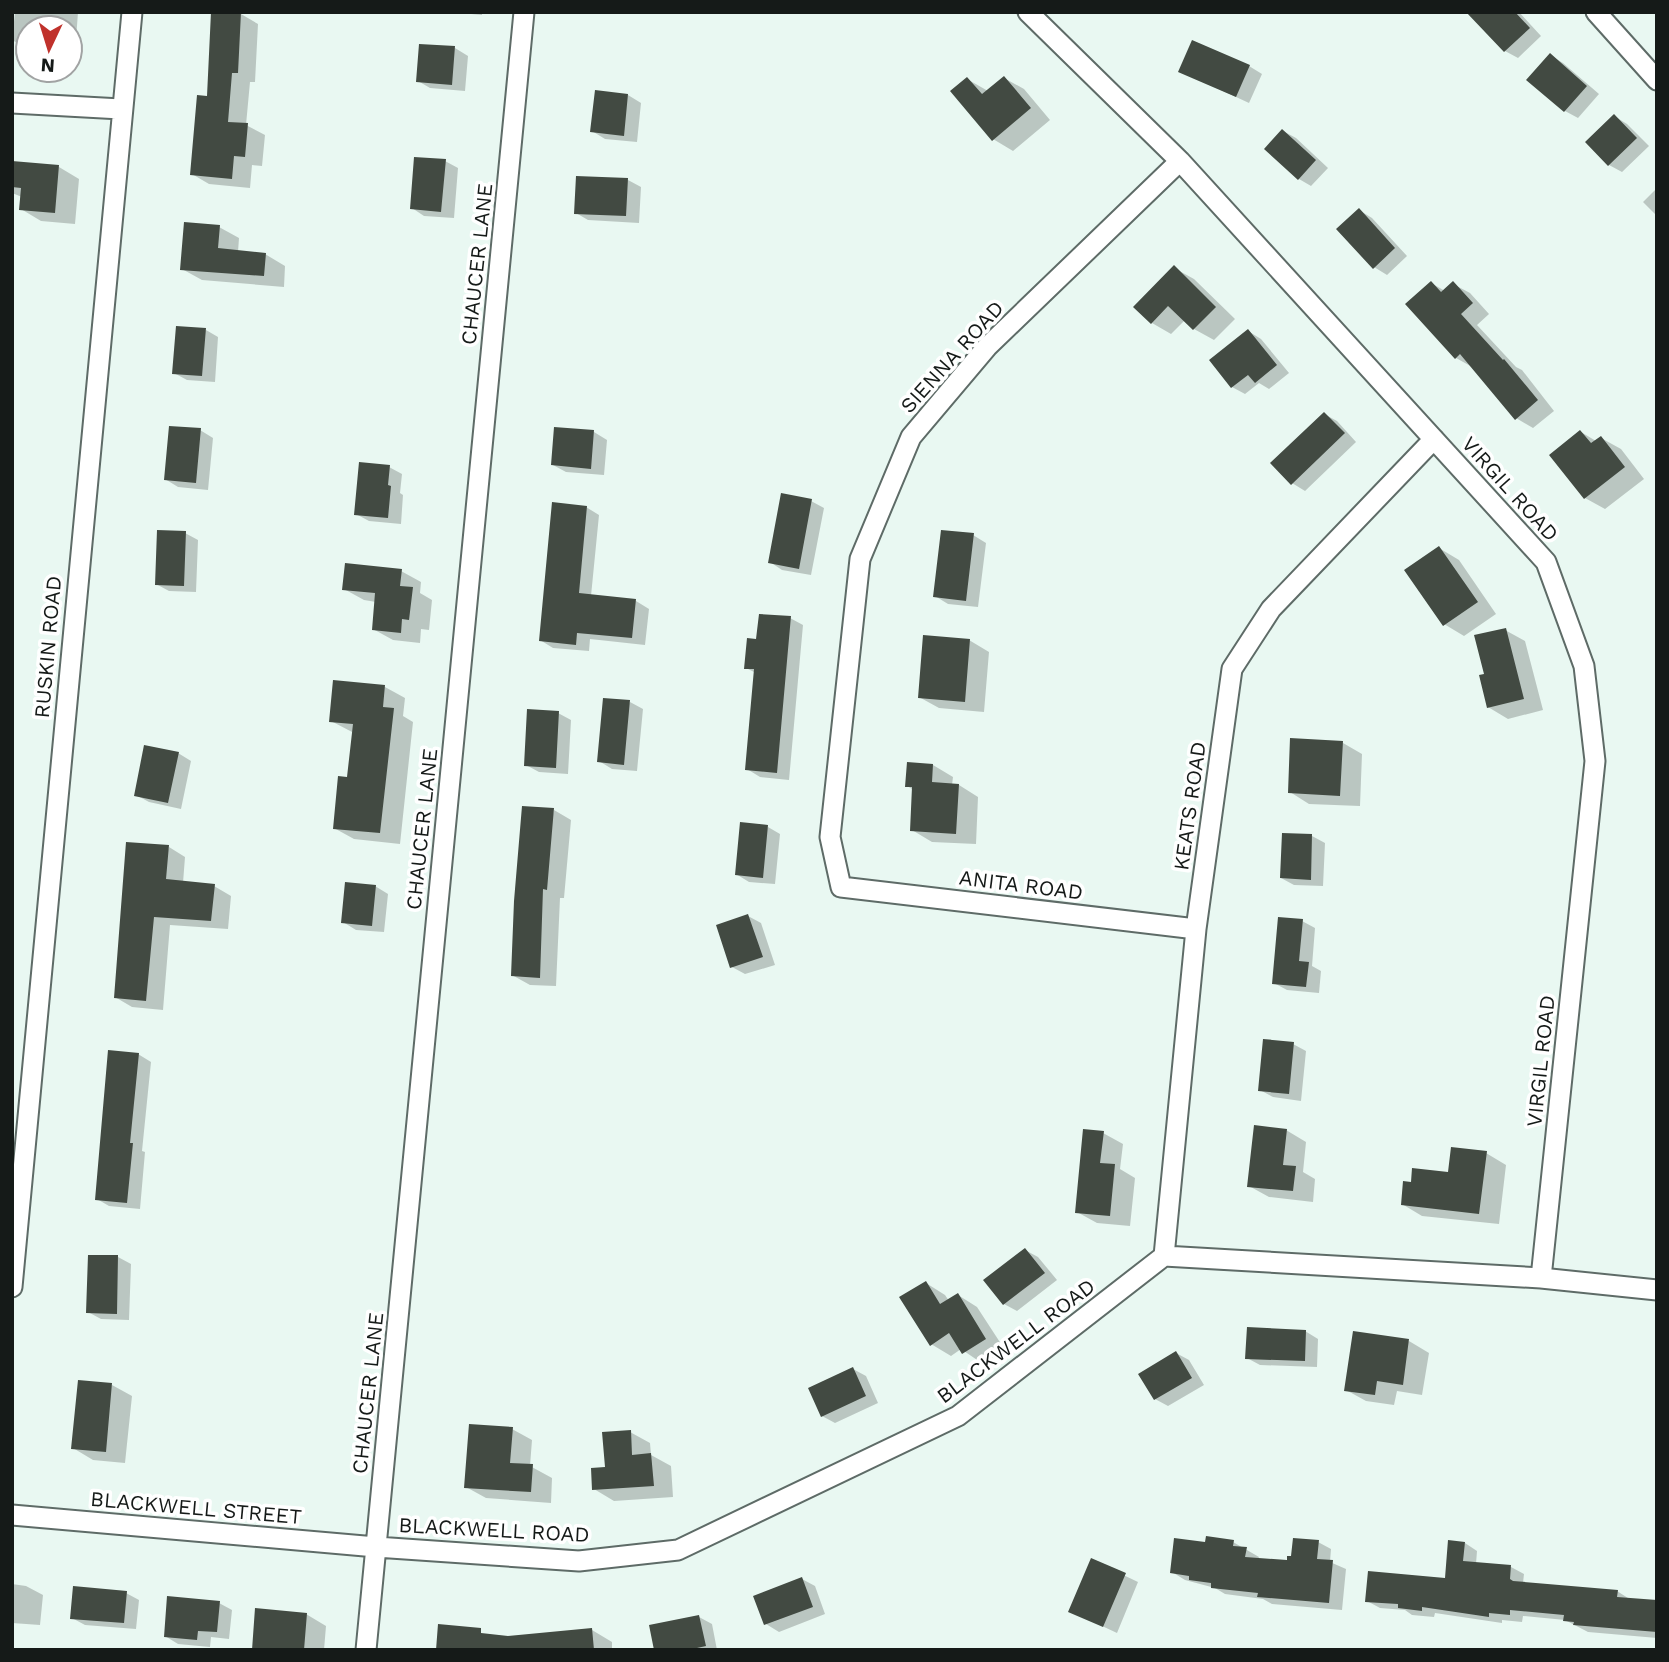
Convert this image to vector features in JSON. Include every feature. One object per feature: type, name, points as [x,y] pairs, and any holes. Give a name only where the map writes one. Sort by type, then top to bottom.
[{"type":"street","name":"RUSKIN ROAD","points":[[12,1287],[132,12]]},
{"type":"street","name":"CHAUCER LANE","points":[[366,1650],[524,12]]},
{"type":"street","name":"VIRGIL ROAD","points":[[1028,12],[1180,162],[1546,562],[1584,666],[1595,761],[1541,1278]]},
{"type":"street","points":[[1597,12],[1657,80]]},
{"type":"street","points":[[12,103],[121,109]]},
{"type":"street","name":"SIENNA ROAD","points":[[841,887],[830,837],[860,559],[911,437],[987,348],[1180,162]]},
{"type":"street","name":"KEATS ROAD","points":[[1164,1256],[1196,929],[1232,669],[1271,609],[1434,439]]},
{"type":"street","name":"ANITA ROAD","points":[[841,887],[1196,929]]},
{"type":"street","points":[[1164,1256],[1541,1278],[1657,1290]]},
{"type":"street","name":"BLACKWELL ROAD","points":[[376,1547],[579,1561],[678,1550],[958,1416],[1164,1256]]},
{"type":"street","name":"BLACKWELL STREET","points":[[12,1515],[376,1547]]},
{"type":"building","points":[[211,12],[241,12],[238,73],[232,73],[228,122],[248,123],[245,157],[234,156],[232,179],[190,175],[197,95],[207,96]]},
{"type":"building","points":[[1466,12],[1515,12],[1530,28],[1504,52]]},
{"type":"building","points":[[1192,40],[1250,65],[1236,97],[1178,72]]},
{"type":"building","points":[[419,44],[455,46],[452,85],[416,82]]},
{"type":"building","points":[[1550,53],[1587,86],[1564,112],[1526,80]]},
{"type":"building","points":[[1004,76],[1031,108],[992,141],[950,91],[967,77],[982,94]]},
{"type":"building","points":[[595,90],[628,94],[624,136],[590,132]]},
{"type":"building","points":[[1614,114],[1637,138],[1608,166],[1585,142]]},
{"type":"building","points":[[1282,129],[1316,160],[1298,180],[1264,149]]},
{"type":"building","points":[[414,157],[446,159],[441,212],[410,209]]},
{"type":"building","points":[[12,161],[59,165],[55,213],[19,210],[21,188],[12,187]]},
{"type":"building","points":[[576,176],[628,178],[626,216],[574,214]]},
{"type":"building","points":[[1359,208],[1395,248],[1373,269],[1336,229]]},
{"type":"building","points":[[184,222],[220,225],[218,248],[266,253],[264,276],[180,270]]},
{"type":"building","points":[[1174,265],[1216,307],[1193,330],[1168,306],[1151,324],[1133,307]]},
{"type":"building","points":[[1431,281],[1441,292],[1453,281],[1473,303],[1461,314],[1538,400],[1515,420],[1460,354],[1455,359],[1405,304]]},
{"type":"building","points":[[176,326],[206,328],[202,376],[172,374]]},
{"type":"building","points":[[1248,329],[1277,365],[1255,383],[1248,375],[1231,388],[1209,360]]},
{"type":"building","points":[[1324,412],[1345,433],[1291,485],[1270,463]]},
{"type":"building","points":[[169,426],[201,428],[196,483],[164,480]]},
{"type":"building","points":[[554,427],[594,430],[591,469],[551,465]]},
{"type":"building","points":[[1580,430],[1591,443],[1601,436],[1625,467],[1584,499],[1549,455]]},
{"type":"building","points":[[359,462],[390,465],[388,518],[354,515]]},
{"type":"building","points":[[781,493],[812,499],[799,569],[768,563]]},
{"type":"building","points":[[552,502],[587,506],[579,593],[636,599],[632,638],[577,633],[576,645],[539,641]]},
{"type":"building","points":[[157,530],[186,531],[184,586],[155,585]]},
{"type":"building","points":[[941,530],[974,533],[966,601],[933,597]]},
{"type":"building","points":[[1439,546],[1478,602],[1443,626],[1404,570]]},
{"type":"building","points":[[345,563],[402,569],[400,586],[413,587],[409,620],[402,619],[401,633],[372,630],[375,593],[342,590]]},
{"type":"building","points":[[759,614],[791,616],[777,773],[745,770],[754,669],[744,669],[747,638],[756,639]]},
{"type":"building","points":[[1506,628],[1524,699],[1487,708],[1479,675],[1484,674],[1474,635]]},
{"type":"building","points":[[923,635],[970,639],[965,702],[918,698]]},
{"type":"building","points":[[333,680],[385,685],[383,707],[394,708],[380,833],[333,829],[338,776],[347,777],[353,724],[329,722]]},
{"type":"building","points":[[603,698],[630,700],[624,765],[597,762]]},
{"type":"building","points":[[527,709],[559,711],[556,768],[524,766]]},
{"type":"building","points":[[1290,738],[1343,741],[1340,796],[1288,793]]},
{"type":"building","points":[[144,745],[179,752],[168,803],[134,796]]},
{"type":"building","points":[[907,762],[933,764],[932,782],[959,784],[956,834],[910,831],[912,787],[905,787]]},
{"type":"building","points":[[522,806],[554,808],[547,890],[543,889],[540,978],[511,976]]},
{"type":"building","points":[[740,822],[768,825],[763,878],[735,875]]},
{"type":"building","points":[[1282,833],[1312,834],[1311,880],[1280,878]]},
{"type":"building","points":[[126,842],[169,845],[166,879],[215,884],[211,921],[154,917],[146,1001],[114,998]]},
{"type":"building","points":[[345,882],[376,885],[372,926],[341,923]]},
{"type":"building","points":[[748,914],[763,957],[730,968],[716,925]]},
{"type":"building","points":[[1278,917],[1303,919],[1299,961],[1309,962],[1306,987],[1272,984]]},
{"type":"building","points":[[1263,1039],[1294,1042],[1289,1094],[1258,1091]]},
{"type":"building","points":[[108,1050],[139,1053],[127,1203],[95,1200]]},
{"type":"building","points":[[1254,1125],[1287,1129],[1283,1165],[1296,1166],[1293,1191],[1247,1187]]},
{"type":"building","points":[[1083,1129],[1104,1131],[1100,1163],[1115,1164],[1110,1216],[1075,1213]]},
{"type":"building","points":[[1451,1147],[1487,1151],[1479,1214],[1401,1205],[1403,1181],[1411,1182],[1412,1168],[1448,1172]]},
{"type":"building","points":[[1025,1248],[1045,1273],[1003,1305],[983,1280]]},
{"type":"building","points":[[88,1255],[118,1255],[117,1314],[86,1313]]},
{"type":"building","points":[[926,1281],[940,1304],[958,1293],[986,1339],[962,1354],[949,1333],[930,1346],[899,1297]]},
{"type":"building","points":[[1247,1327],[1306,1330],[1305,1361],[1245,1359]]},
{"type":"building","points":[[1353,1331],[1409,1339],[1403,1385],[1377,1381],[1375,1395],[1344,1391]]},
{"type":"building","points":[[1176,1351],[1192,1378],[1154,1400],[1138,1374]]},
{"type":"building","points":[[853,1367],[866,1396],[821,1417],[808,1388]]},
{"type":"building","points":[[78,1380],[112,1383],[106,1452],[71,1449]]},
{"type":"building","points":[[469,1424],[513,1427],[510,1463],[533,1464],[531,1492],[464,1488]]},
{"type":"building","points":[[631,1430],[632,1455],[651,1453],[654,1486],[592,1490],[591,1468],[605,1467],[602,1432]]},
{"type":"building","points":[[1206,1536],[1234,1540],[1233,1546],[1247,1547],[1245,1557],[1287,1560],[1287,1556],[1291,1556],[1293,1538],[1319,1540],[1317,1559],[1333,1560],[1329,1603],[1257,1597],[1258,1593],[1211,1588],[1211,1583],[1189,1580],[1189,1576],[1170,1573],[1174,1538],[1205,1542]]},
{"type":"building","points":[[1448,1540],[1465,1542],[1463,1561],[1511,1565],[1510,1579],[1513,1581],[1618,1590],[1617,1597],[1657,1600],[1657,1632],[1573,1625],[1574,1622],[1563,1621],[1564,1615],[1510,1610],[1510,1615],[1489,1613],[1489,1617],[1365,1602],[1368,1571],[1445,1578]]},
{"type":"building","points":[[1091,1558],[1126,1573],[1103,1627],[1068,1612]]},
{"type":"building","points":[[802,1577],[813,1607],[764,1625],[753,1596]]},
{"type":"building","points":[[73,1586],[127,1591],[124,1623],[70,1619]]},
{"type":"building","points":[[167,1596],[220,1601],[217,1632],[198,1631],[197,1640],[164,1637]]},
{"type":"building","points":[[255,1608],[307,1613],[304,1650],[252,1650]]},
{"type":"building","points":[[699,1615],[706,1646],[688,1650],[654,1650],[649,1625]]},
{"type":"building","points":[[438,1624],[481,1628],[481,1633],[508,1636],[592,1628],[594,1650],[436,1650]]}]
